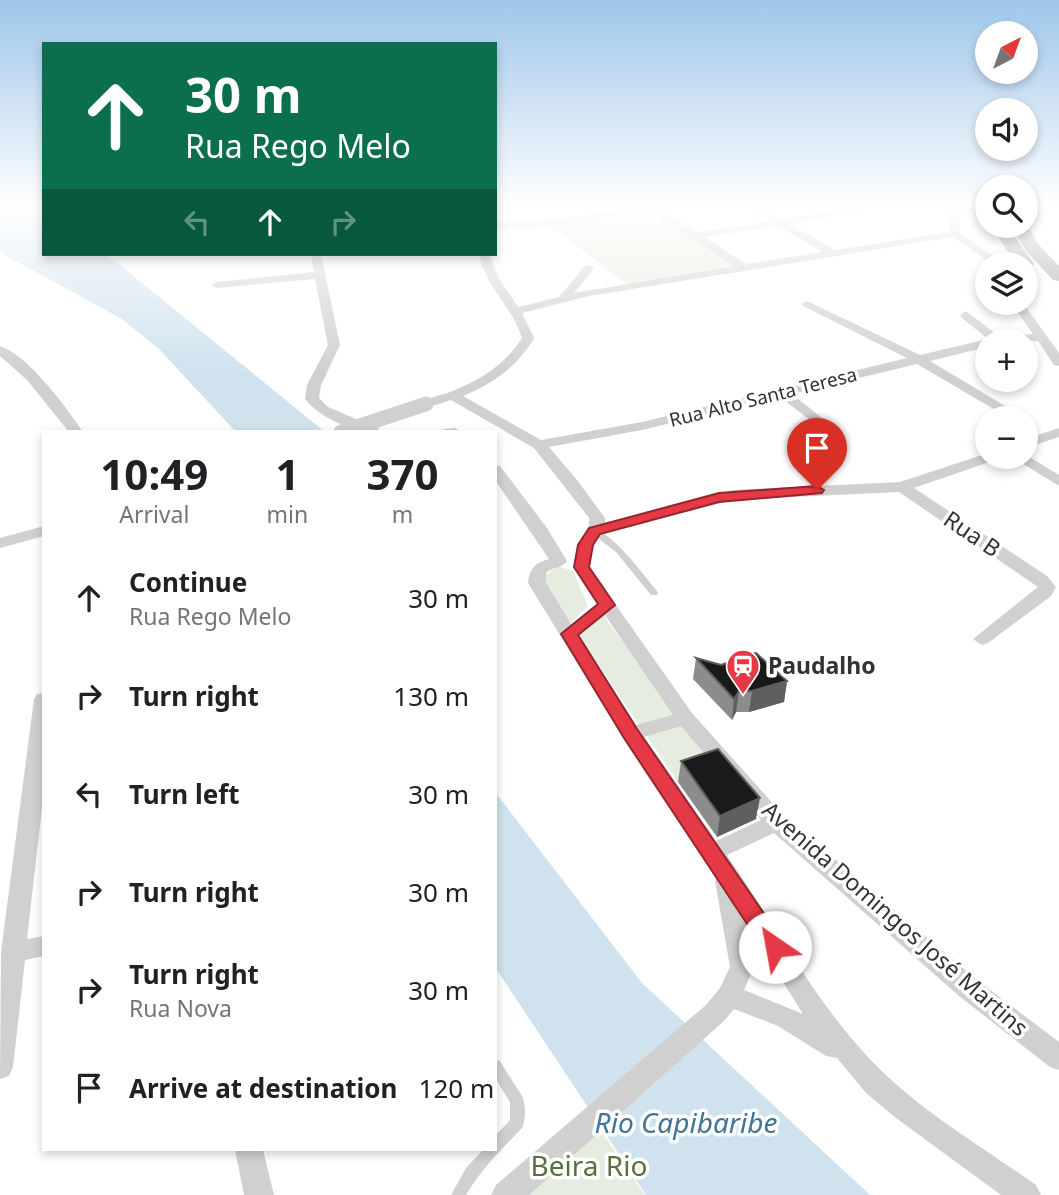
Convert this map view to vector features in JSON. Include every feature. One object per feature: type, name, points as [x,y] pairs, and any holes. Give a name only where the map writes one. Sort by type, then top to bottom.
[{"type":"highway","points":[[1042,264],[1055,284]]},
{"type":"highway","points":[[1038,273],[1055,284]]},
{"type":"street","points":[[318,264],[334,345],[314,385],[312,399],[323,410],[369,430]]},
{"type":"street","points":[[347,430],[453,396],[488,378],[522,350],[528,334],[490,273],[487,264]]},
{"type":"street","points":[[738,264],[746,269]]},
{"type":"street","points":[[514,312],[564,298],[777,264]]},
{"type":"street","points":[[564,298],[589,268]]},
{"type":"street","points":[[217,285],[320,275]]},
{"type":"street","points":[[807,304],[918,359],[998,406]]},
{"type":"street","points":[[966,315],[982,329]]},
{"type":"street","points":[[1025,315],[1059,362]]},
{"type":"street","name":"Rua Alto Santa Teresa","points":[[539,445],[642,426],[975,346]]},
{"type":"street","points":[[0,350],[41,387],[74,430]]},
{"type":"street","points":[[0,365],[15,361]]},
{"type":"street","points":[[782,392],[827,429]]},
{"type":"street","points":[[453,396],[539,445],[594,513],[598,522],[586,545],[582,567],[559,561],[544,566],[538,572],[537,583],[631,734],[826,1027],[853,1060],[906,1109],[1026,1195]]},
{"type":"street","points":[[594,531],[733,495],[902,487],[975,462]]},
{"type":"street","points":[[1038,468],[1059,481]]},
{"type":"street","points":[[497,472],[541,531],[559,561]]},
{"type":"street","name":"Rua B","points":[[902,487],[1041,580],[1047,587],[1045,592],[982,639]]},
{"type":"street","points":[[0,543],[42,532]]},
{"type":"street","name":"Avenida Domingos José Martins","points":[[582,567],[685,718],[776,822],[968,988],[1059,1058]]},
{"type":"street","points":[[569,634],[607,605]]},
{"type":"street","points":[[0,1068],[13,952],[8,916],[42,710]]},
{"type":"street","points":[[631,734],[685,718]]},
{"type":"street","points":[[718,862],[776,822]]},
{"type":"street","points":[[506,1195],[594,1121],[722,1005],[742,967],[718,862]]},
{"type":"street","points":[[13,952],[42,946]]},
{"type":"street","points":[[722,1005],[787,1017],[853,1060]]},
{"type":"street","points":[[248,1151],[259,1195]]},
{"type":"lane","points":[[594,531],[619,550],[654,593]]},
{"type":"lane","points":[[497,1068],[517,1101],[517,1123],[497,1145]]},
{"type":"lane","points":[[458,1195],[471,1173],[491,1151]]},
{"type":"green space","points":[[600,264],[738,264],[745,268],[630,287]]},
{"type":"green space","points":[[558,566],[573,571],[588,606],[572,622],[566,620],[537,581]]},
{"type":"green space","points":[[604,615],[719,770],[678,782],[579,636]]},
{"type":"green space","name":"Beira Rio","points":[[594,1121],[645,1195],[504,1195]]},
{"type":"water","points":[[21,264],[118,264],[323,430],[234,430],[159,349],[122,319]]},
{"type":"water","name":"Rio Capibaribe","points":[[497,795],[642,983],[870,1195],[646,1195],[497,970]]},
{"type":"building","points":[[756,653],[787,681],[752,691],[739,691],[734,699],[696,658],[721,665]]},
{"type":"building","points":[[718,749],[760,798],[720,816],[681,761]]},
{"type":"place","name":"Paudalho","points":[[743,696]]},
{"type":"route","points":[[775,947],[631,734],[569,634],[607,605],[582,567],[586,545],[594,531],[705,500],[754,493],[817,490]]}]
